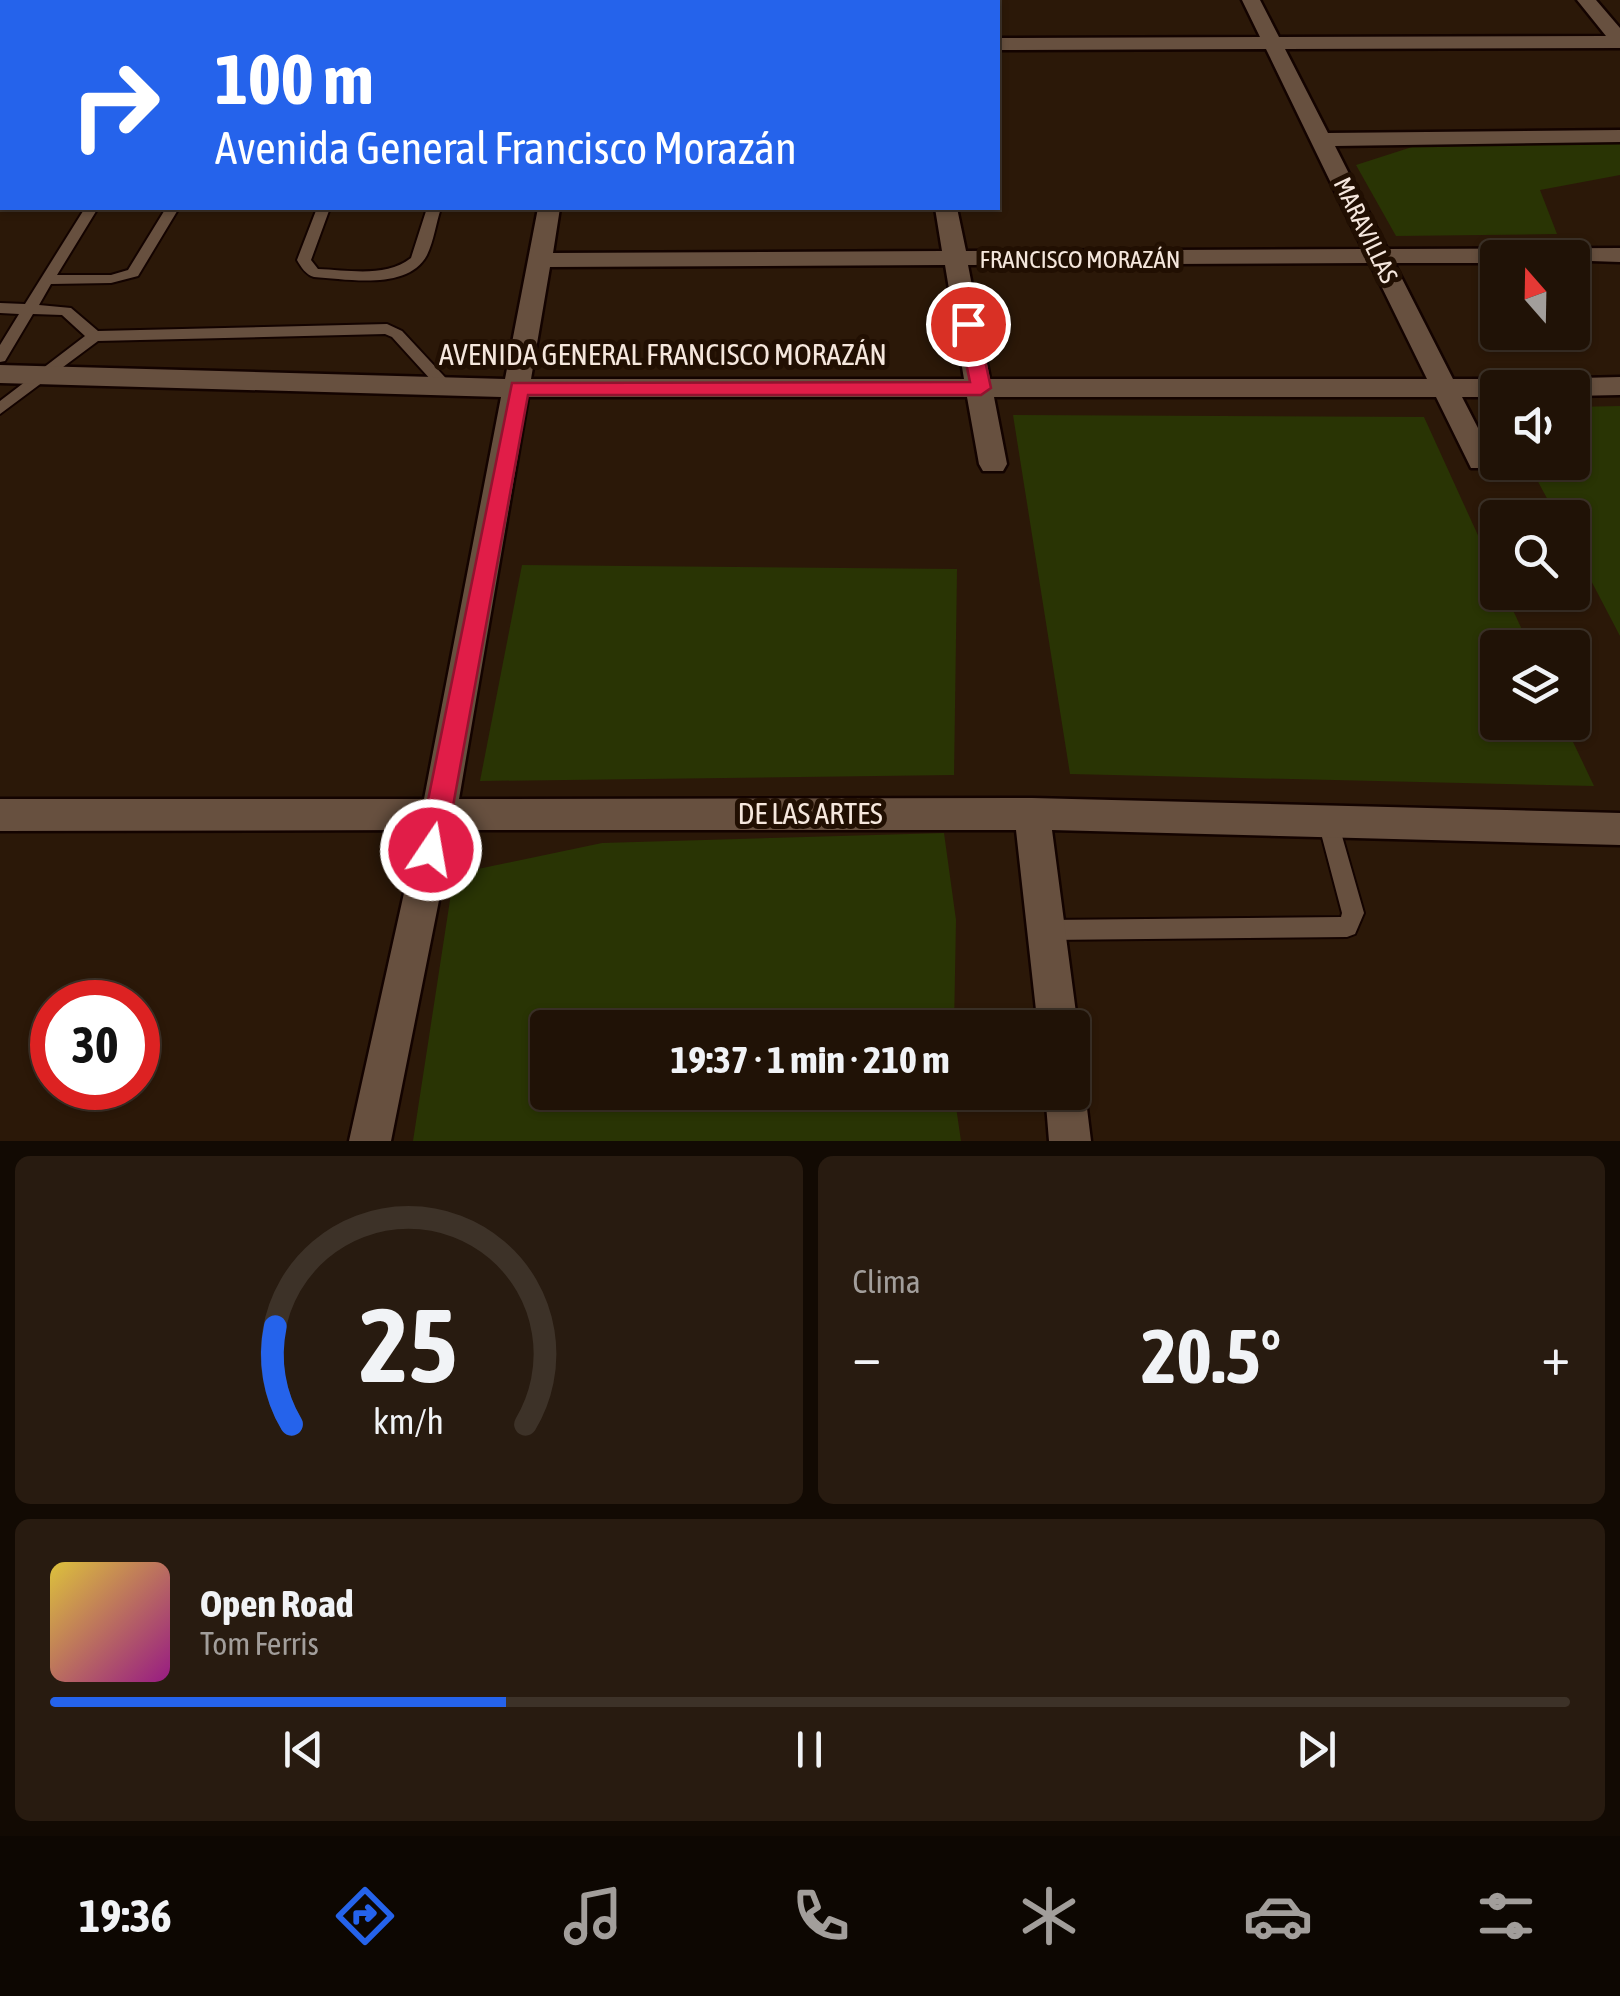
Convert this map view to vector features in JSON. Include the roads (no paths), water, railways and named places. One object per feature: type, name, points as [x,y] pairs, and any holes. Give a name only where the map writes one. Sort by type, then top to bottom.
[{"type":"street","name":"MARAVILLAS","points":[[1251,0],[1480,456]]},
{"type":"street","points":[[1586,0],[1620,41]]},
{"type":"street","points":[[1000,44],[1620,41]]},
{"type":"street","points":[[1323,140],[1620,136]]},
{"type":"street","points":[[370,1141],[439,813],[549,210]]},
{"type":"street","points":[[946,210],[993,464]]},
{"type":"street","name":"FRANCISCO MORAZÁN","points":[[540,260],[1620,255]]},
{"type":"street","name":"AVENIDA GENERAL FRANCISCO MORAZÁN","points":[[0,374],[447,388],[1446,389]]},
{"type":"street","points":[[1590,387],[1620,386]]},
{"type":"street","points":[[1446,389],[1480,388]]},
{"type":"street","points":[[1032,814],[1056,1010]]},
{"type":"street","name":"DE LAS ARTES","points":[[0,815],[1032,814],[1620,829]]},
{"type":"street","points":[[1067,1110],[1070,1141]]},
{"type":"lane","points":[[0,356],[90,210]]},
{"type":"lane","points":[[47,280],[112,280],[133,273],[171,210]]},
{"type":"lane","points":[[323,210],[304,260],[307,267],[314,272],[381,273],[398,271],[418,258],[433,210]]},
{"type":"lane","points":[[0,308],[66,311],[94,336]]},
{"type":"lane","points":[[0,409],[94,336],[388,329],[447,388]]},
{"type":"lane","points":[[1047,930],[1346,927],[1354,913],[1328,822]]}]
